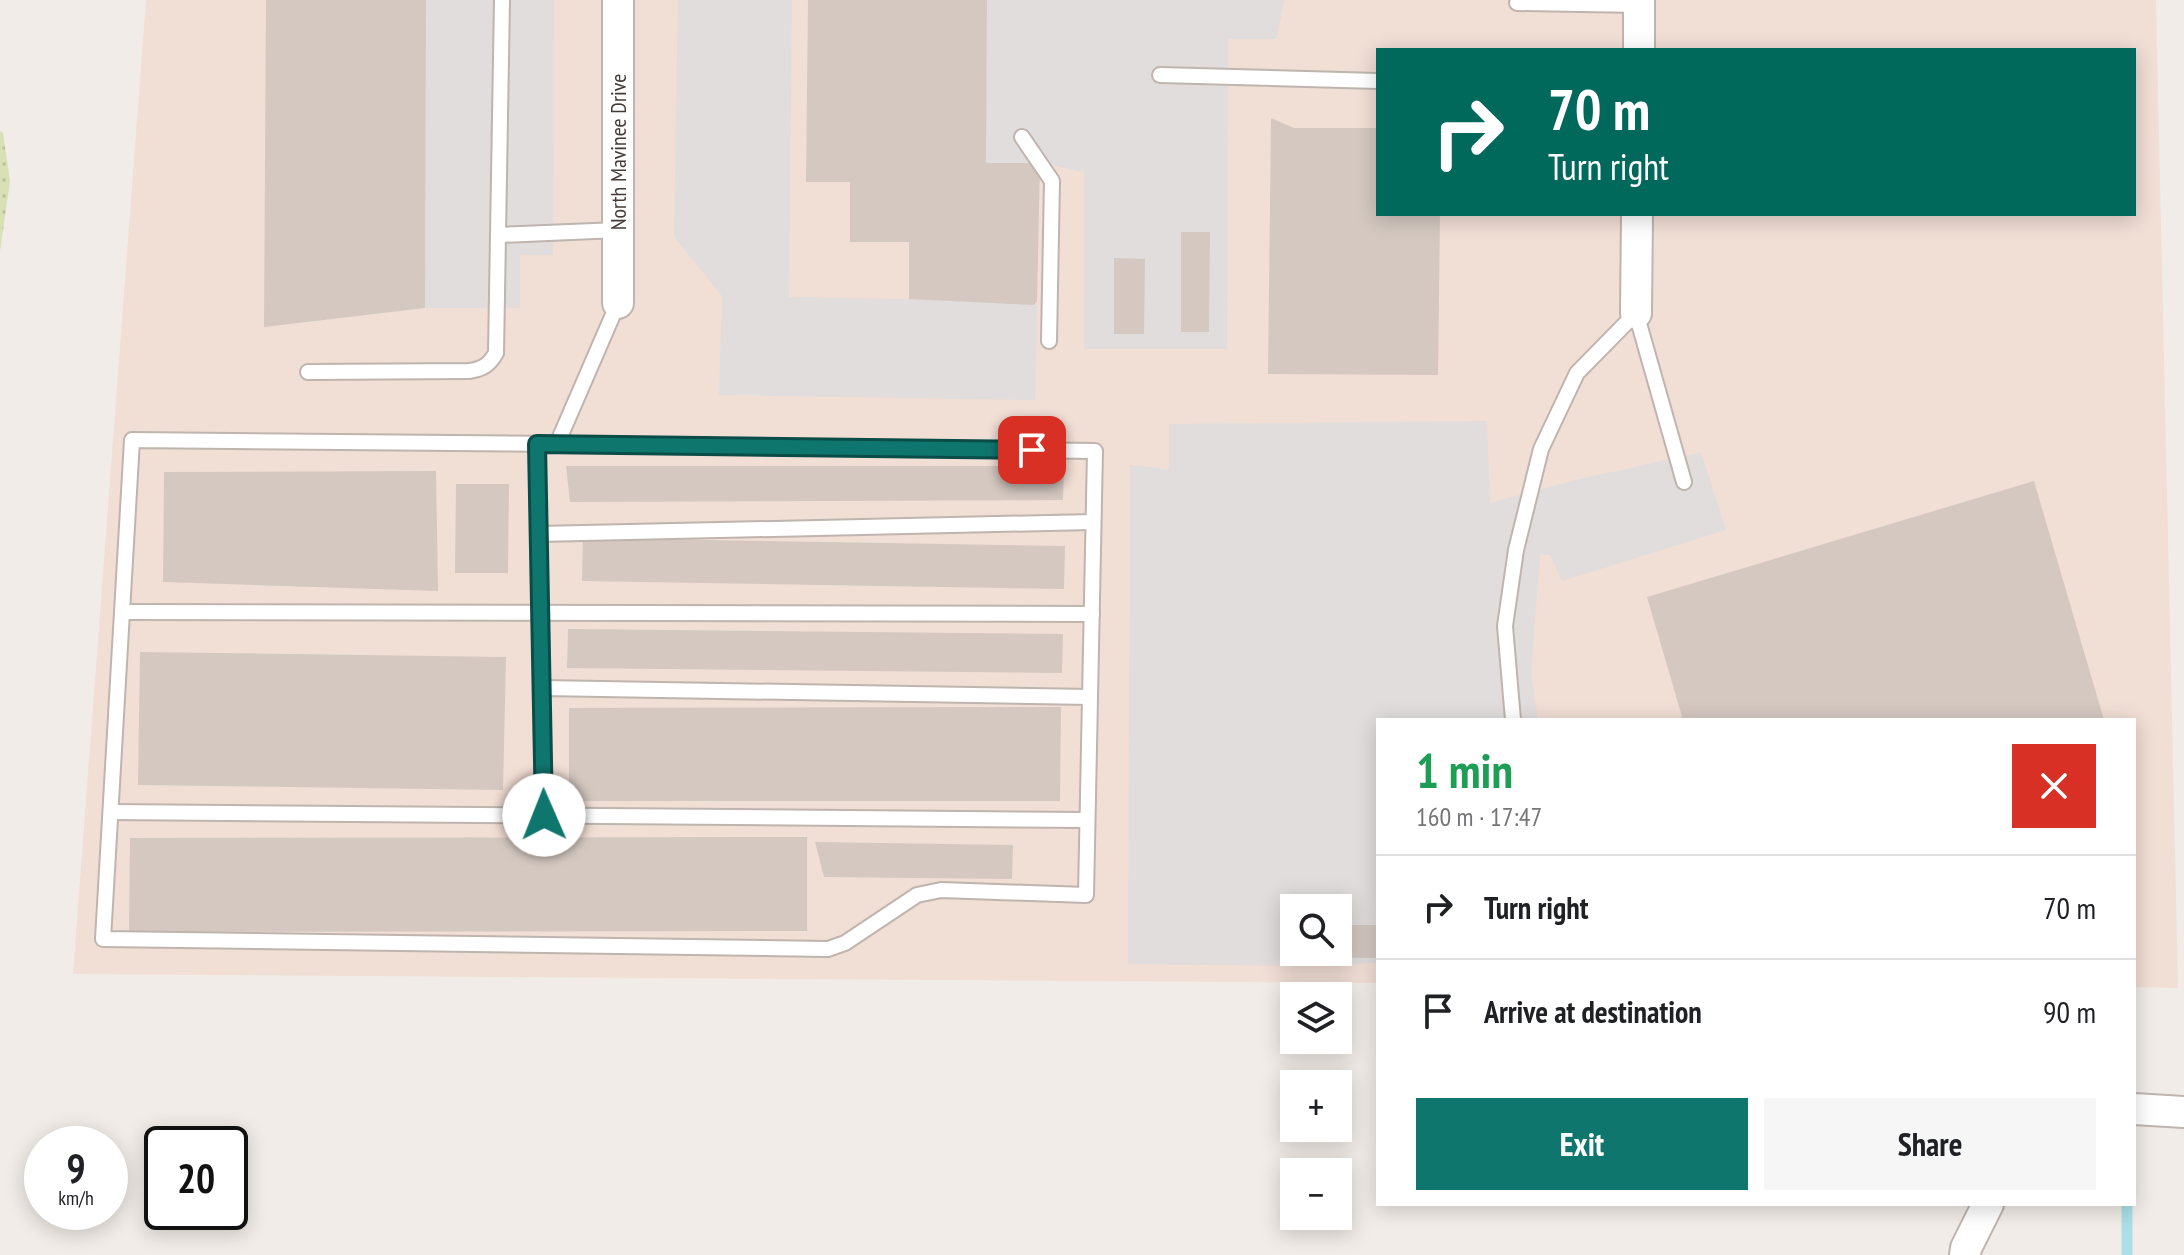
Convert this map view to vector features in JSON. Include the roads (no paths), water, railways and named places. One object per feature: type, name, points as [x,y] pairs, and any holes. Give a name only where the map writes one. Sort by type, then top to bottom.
[{"type":"street","name":"North Mavinee Drive","points":[[618,0],[618,303]]},
{"type":"street","points":[[1639,3],[1639,48]]},
{"type":"street","points":[[1636,313],[1637,216]]},
{"type":"street","points":[[2136,1109],[2184,1112]]},
{"type":"street","points":[[1965,1255],[1987,1206]]},
{"type":"lane","points":[[308,372],[469,371],[481,369],[490,363],[496,353],[502,0]]},
{"type":"lane","points":[[1517,3],[1639,3]]},
{"type":"lane","points":[[1160,75],[1376,81]]},
{"type":"lane","points":[[1022,137],[1052,181],[1049,341]]},
{"type":"lane","points":[[499,235],[618,230]]},
{"type":"lane","points":[[557,444],[618,303]]},
{"type":"lane","points":[[1513,718],[1505,626],[1516,550],[1541,449],[1577,373],[1636,313],[1684,482]]},
{"type":"lane","points":[[132,440],[557,444],[1095,451],[1086,895],[941,890],[917,895],[845,943],[828,949],[103,939],[132,440]]},
{"type":"lane","points":[[537,444],[544,815]]},
{"type":"lane","points":[[538,534],[1093,522]]},
{"type":"lane","points":[[122,612],[1092,614]]},
{"type":"lane","points":[[542,688],[1090,697]]},
{"type":"lane","points":[[111,812],[1087,820]]},
{"type":"waterway","points":[[2127,1206],[2127,1255]]}]
